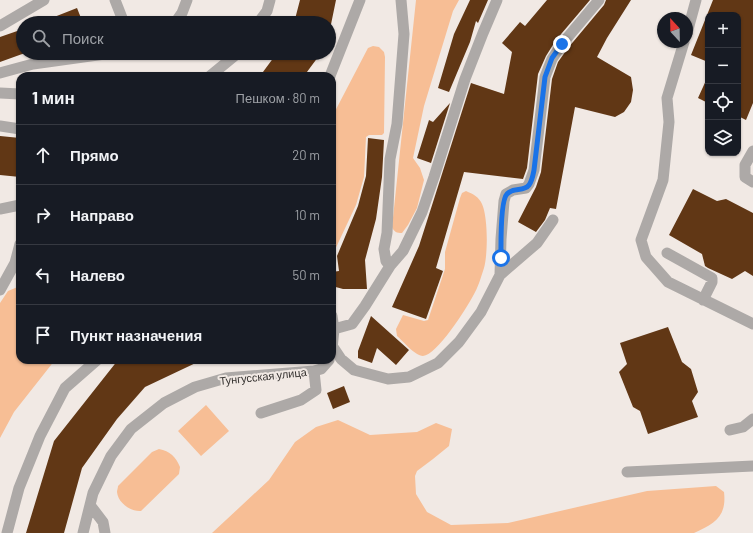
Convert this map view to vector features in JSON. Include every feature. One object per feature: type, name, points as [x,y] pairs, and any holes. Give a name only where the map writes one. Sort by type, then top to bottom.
[{"type":"lane","points":[[17,16],[44,0]]},
{"type":"lane","points":[[115,0],[121,16]]},
{"type":"lane","points":[[180,16],[187,0]]},
{"type":"lane","points":[[263,16],[267,11],[270,0]]},
{"type":"lane","points":[[332,72],[360,0]]},
{"type":"lane","points":[[390,266],[386,261],[384,249],[387,233],[390,159],[397,124],[404,34],[401,0]]},
{"type":"lane","points":[[336,328],[352,324],[390,266],[403,251],[422,212],[466,79],[497,0]]},
{"type":"lane","points":[[500,275],[504,201],[506,194],[512,190],[526,188],[534,170],[545,77],[552,58],[562,44],[600,0]]},
{"type":"lane","points":[[693,12],[696,0]]},
{"type":"lane","points":[[0,26],[16,17]]},
{"type":"lane","points":[[682,48],[667,98],[669,122],[663,180],[641,240],[646,257],[668,282],[753,324]]},
{"type":"lane","points":[[0,73],[33,64],[62,60]]},
{"type":"lane","points":[[215,72],[229,60]]},
{"type":"lane","points":[[0,93],[16,94]]},
{"type":"lane","points":[[0,126],[16,128]]},
{"type":"lane","points":[[753,151],[745,165],[745,177],[753,182]]},
{"type":"lane","points":[[0,209],[16,205]]},
{"type":"lane","points":[[336,353],[354,370],[388,379],[409,377],[438,363],[459,342],[481,312],[500,275],[537,244],[553,220]]},
{"type":"lane","points":[[667,253],[712,278],[712,282],[703,300]]},
{"type":"lane","points":[[0,290],[16,259]]},
{"type":"lane","points":[[7,533],[19,488],[40,436],[65,388],[92,364]]},
{"type":"lane","name":"Тунгусская улица","points":[[83,533],[93,494],[115,451],[131,430],[164,403],[195,387],[226,378],[314,371],[321,369],[325,364]]},
{"type":"lane","points":[[261,413],[301,400],[316,390],[314,371]]},
{"type":"lane","points":[[730,430],[743,427],[753,419]]},
{"type":"lane","points":[[627,472],[753,466]]},
{"type":"lane","points":[[90,505],[103,522],[105,533]]},
{"type":"shaded area","points":[[416,0],[459,0],[453,11],[424,106],[413,158],[420,168],[424,180],[417,208],[408,225],[402,233],[400,233],[395,231],[392,227]]},
{"type":"shaded area","points":[[373,46],[379,47],[384,52],[385,57],[384,133],[382,135],[369,135],[366,137],[364,177],[356,205],[336,248],[336,109],[368,48]]},
{"type":"shaded area","points":[[466,191],[479,199],[484,210],[487,236],[484,268],[475,293],[451,330],[436,348],[429,354],[423,356],[416,354],[397,336],[396,329],[403,315],[424,321],[428,320],[445,269],[445,252],[460,198],[462,193]]},
{"type":"shaded area","points":[[16,288],[16,364],[52,364],[14,412],[0,438],[0,303],[8,291]]},
{"type":"shaded area","points":[[206,405],[229,431],[201,456],[178,431]]},
{"type":"shaded area","points":[[338,420],[370,435],[417,432],[436,423],[452,429],[449,446],[417,471],[415,476],[416,494],[427,512],[451,525],[508,523],[647,491],[716,486],[724,492],[723,508],[721,514],[713,523],[694,533],[212,533],[269,480],[295,442],[316,427]]},
{"type":"shaded area","points":[[159,449],[166,451],[177,460],[180,467],[179,474],[141,511],[133,510],[120,500],[117,492],[118,486],[152,452]]},
{"type":"building","points":[[300,0],[336,0],[333,16],[296,16]]},
{"type":"building","points":[[470,0],[488,0],[478,23],[476,21],[470,42],[449,92],[438,88],[454,34]]},
{"type":"building","points":[[547,0],[590,0],[556,40],[546,56],[538,74],[527,168],[523,179],[464,172],[436,268],[443,271],[426,319],[392,307],[419,246],[471,83],[504,94],[512,52],[502,43],[520,22],[525,26]]},
{"type":"building","points":[[606,0],[631,0],[597,57],[631,77],[633,90],[631,102],[624,112],[615,117],[575,107],[556,209],[550,208],[545,220],[536,232],[518,222],[536,187],[541,172],[552,79],[558,62],[604,5]]},
{"type":"building","points":[[713,0],[753,0],[753,103],[746,120],[741,118],[741,12],[708,12]]},
{"type":"building","points":[[77,8],[80,16],[57,16]]},
{"type":"building","points":[[705,20],[705,61],[691,55]]},
{"type":"building","points":[[16,31],[16,56],[0,62],[0,37]]},
{"type":"building","points":[[272,60],[316,60],[307,72],[263,72]]},
{"type":"building","points":[[705,83],[705,102],[698,98]]},
{"type":"building","points":[[450,103],[431,163],[417,158],[429,120],[433,122]]},
{"type":"building","points":[[0,136],[16,138],[16,177],[0,175]]},
{"type":"building","points":[[368,138],[384,140],[382,177],[376,219],[365,260],[367,289],[343,289],[336,287],[336,271],[339,271],[337,256],[358,206],[366,176]]},
{"type":"building","points":[[693,189],[717,201],[726,199],[753,213],[753,276],[745,271],[732,279],[708,268],[705,266],[702,254],[669,235]]},
{"type":"building","points":[[371,316],[409,350],[396,365],[377,348],[372,363],[358,358],[358,351]]},
{"type":"building","points":[[668,327],[682,362],[691,369],[698,392],[692,401],[698,417],[648,434],[640,411],[633,407],[619,372],[627,364],[620,343]]},
{"type":"building","points":[[115,364],[194,364],[145,387],[117,419],[82,468],[64,533],[26,533],[54,441]]},
{"type":"building","points":[[344,386],[350,402],[333,409],[327,393]]},
{"type":"route","points":[[501,258],[504,201],[506,194],[512,190],[526,188],[529,184],[534,170],[545,77],[552,58],[562,44]]}]
